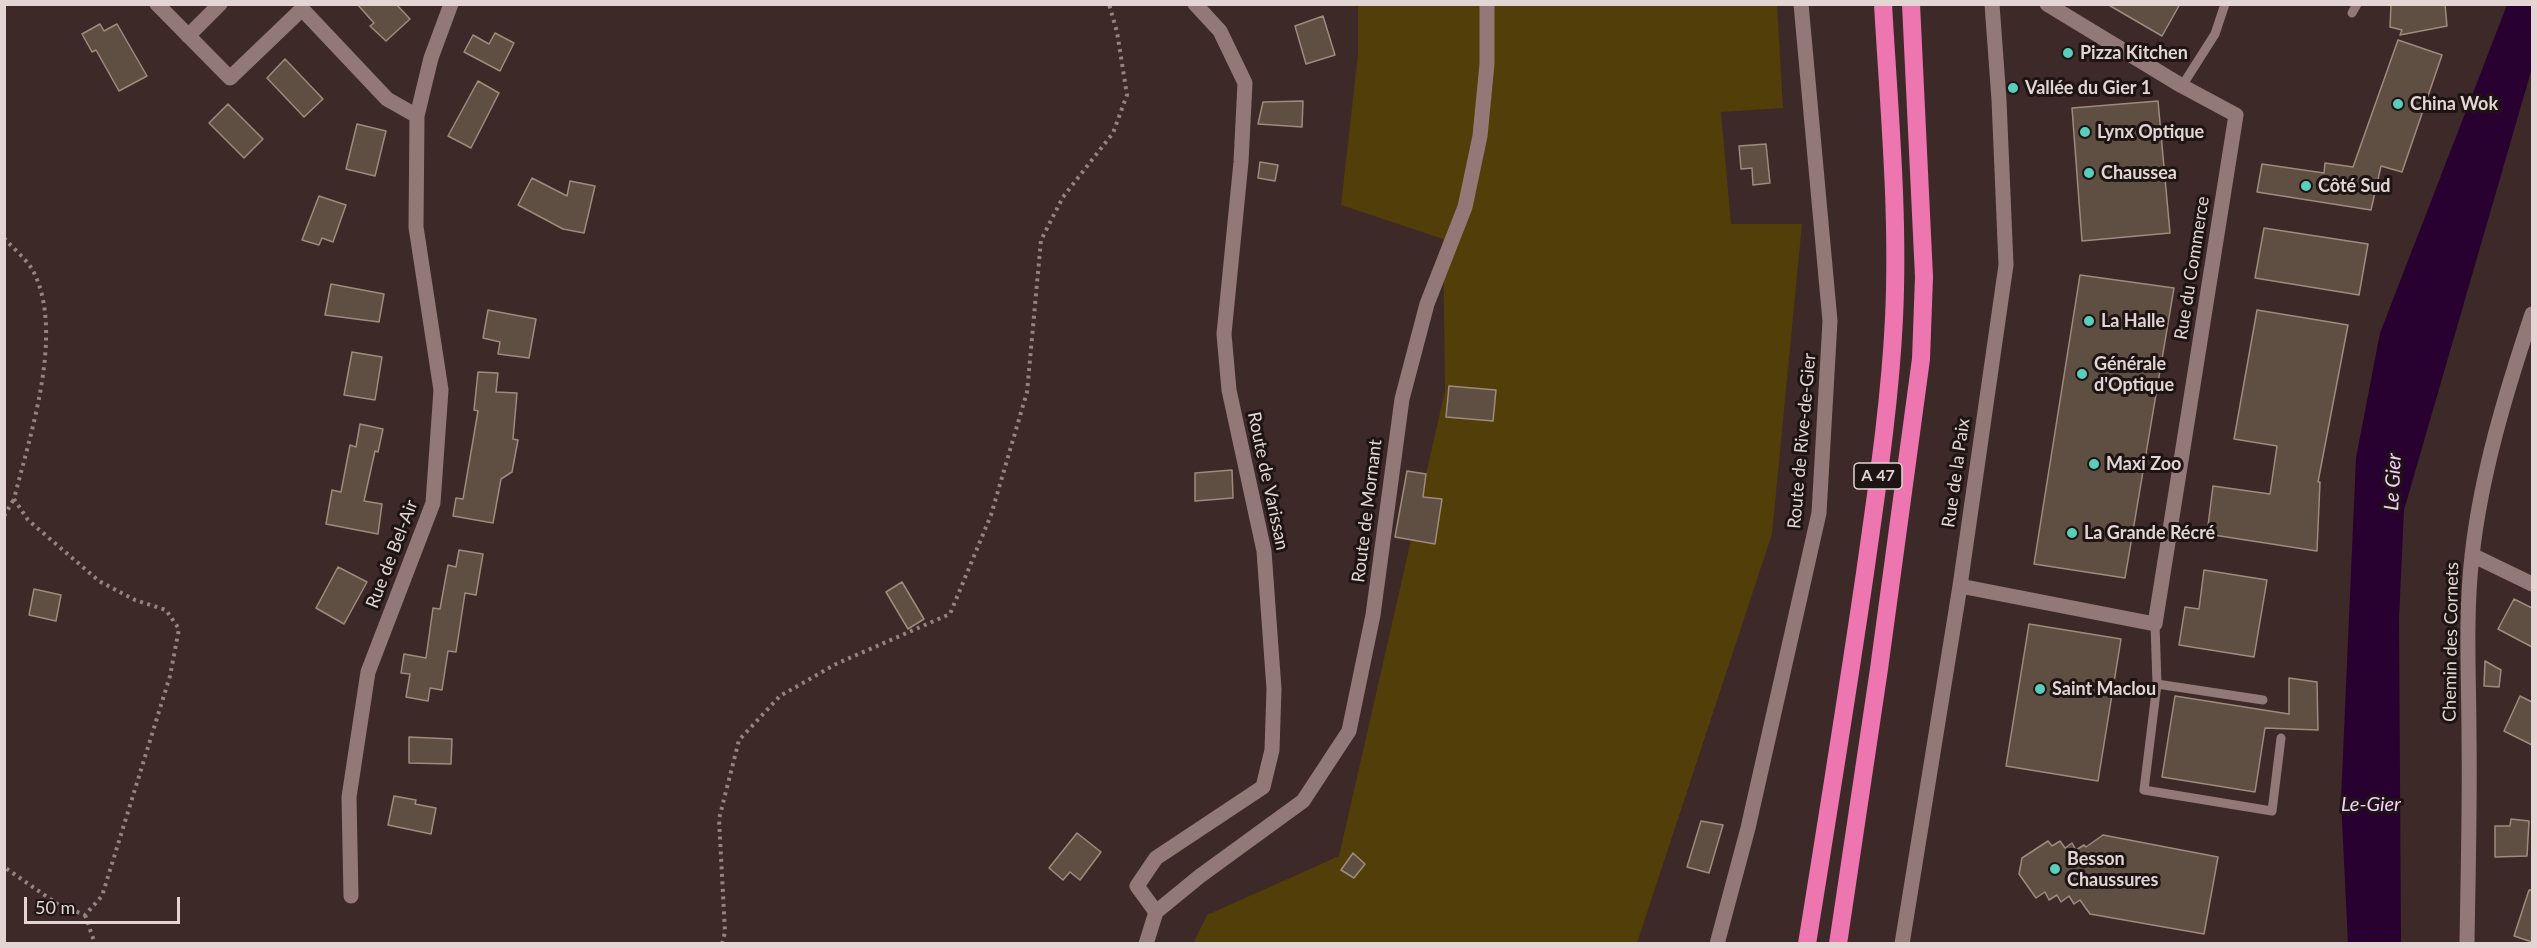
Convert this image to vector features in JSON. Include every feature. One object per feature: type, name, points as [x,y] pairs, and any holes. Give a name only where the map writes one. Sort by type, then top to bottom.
[{"type":"highway","name":"A 47","points":[[1807,944],[1853,652],[1882,450],[1891,364],[1895,285],[1894,197],[1883,4]]},
{"type":"highway","name":"A 47","points":[[1838,944],[1880,669],[1921,359],[1924,277],[1911,4]]},
{"type":"street","points":[[157,4],[230,78],[302,9],[387,99],[417,116]]},
{"type":"street","points":[[188,36],[220,4]]},
{"type":"street","name":"Rue de Bel-Air","points":[[351,896],[349,797],[368,672],[433,503],[441,390],[416,227],[417,116],[431,58],[452,4]]},
{"type":"street","name":"Route de Varissan","points":[[1156,912],[1137,886],[1156,858],[1263,787],[1272,750],[1274,689],[1264,551],[1229,390],[1224,334],[1241,162],[1245,83],[1220,32],[1194,4]]},
{"type":"street","name":"Route de Mornant","points":[[1156,912],[1200,876],[1303,801],[1349,731],[1373,615],[1402,399],[1427,304],[1465,207],[1480,136],[1487,64],[1486,4]]},
{"type":"street","name":"Route de Rive-de-Gier","points":[[1718,944],[1748,828],[1819,513],[1830,321],[1801,4]]},
{"type":"street","name":"Rue de la Paix","points":[[1902,944],[1960,586],[2006,265],[1999,100],[1992,4]]},
{"type":"street","name":"Rue du Commerce","points":[[2048,4],[2182,86],[2236,115],[2155,624]]},
{"type":"street","name":"Chemin des Cornets","points":[[2466,944],[2470,780],[2468,598],[2472,555],[2481,499],[2500,419],[2532,314]]},
{"type":"street","points":[[2472,555],[2532,584]]},
{"type":"street","points":[[1960,586],[2155,624]]},
{"type":"street","points":[[1146,944],[1156,912]]},
{"type":"lane","points":[[2182,86],[2216,34],[2225,4]]},
{"type":"lane","points":[[2155,624],[2157,684],[2144,790],[2272,811],[2281,738]]},
{"type":"lane","points":[[2157,684],[2263,700]]},
{"type":"path","points":[[722,944],[725,932],[719,819],[739,740],[780,696],[836,664],[950,614],[991,515],[1027,392],[1041,240],[1063,197],[1113,134],[1127,95],[1118,32],[1109,4]]},
{"type":"path","points":[[4,238],[32,269],[45,306],[46,358],[14,499],[4,516]]},
{"type":"path","points":[[14,499],[28,520],[99,581],[135,600],[166,610],[179,629],[170,676],[102,897],[85,915]]},
{"type":"path","points":[[4,867],[59,905],[85,915],[95,944]]},
{"type":"shaded area","points":[[1358,5],[1777,5],[1783,108],[1721,112],[1731,224],[1802,224],[1772,534],[1637,943],[1193,944],[1207,915],[1339,856],[1445,391],[1443,239],[1341,205],[1358,54]]},
{"type":"water","points":[[2507,5],[2532,5],[2532,68],[2404,510],[2399,619],[2401,943],[2348,943],[2341,800],[2356,458],[2380,333]]},
{"type":"building","points":[[357,4],[396,4],[410,19],[386,41],[370,26],[374,23]]},
{"type":"building","points":[[2107,4],[2180,4],[2162,36]]},
{"type":"building","points":[[2391,4],[2445,4],[2447,26],[2400,35],[2402,30],[2390,27]]},
{"type":"building","points":[[1323,16],[1335,55],[1306,64],[1295,26]]},
{"type":"building","points":[[100,24],[104,31],[117,24],[147,76],[119,91],[96,50],[92,52],[82,34]]},
{"type":"building","points":[[495,33],[514,43],[500,71],[464,52],[473,35],[489,44]]},
{"type":"building","points":[[2398,40],[2442,55],[2402,172],[2381,166],[2371,210],[2257,192],[2262,164],[2324,173],[2325,163],[2353,167]]},
{"type":"building","points":[[285,59],[323,99],[304,117],[267,78]]},
{"type":"building","points":[[478,81],[499,93],[471,148],[448,136]]},
{"type":"building","points":[[1303,101],[1302,127],[1258,124],[1263,102]]},
{"type":"building","points":[[2158,101],[2170,233],[2082,241],[2072,108]]},
{"type":"building","points":[[228,104],[263,139],[244,158],[209,123]]},
{"type":"building","points":[[357,124],[386,131],[375,176],[346,169]]},
{"type":"building","points":[[1766,144],[1770,183],[1753,185],[1752,168],[1741,169],[1739,146]]},
{"type":"building","points":[[1260,162],[1278,165],[1275,181],[1258,178]]},
{"type":"building","points":[[532,178],[567,196],[570,181],[595,186],[584,233],[563,229],[518,205]]},
{"type":"building","points":[[319,196],[346,205],[333,242],[322,238],[319,245],[302,240]]},
{"type":"building","points":[[2264,228],[2368,244],[2359,295],[2255,278]]},
{"type":"building","points":[[2080,275],[2174,288],[2125,578],[2034,564]]},
{"type":"building","points":[[331,284],[384,294],[379,322],[325,315]]},
{"type":"building","points":[[488,310],[536,319],[529,358],[498,354],[500,342],[483,338]]},
{"type":"building","points":[[2257,310],[2348,325],[2318,482],[2320,482],[2317,551],[2207,534],[2213,486],[2270,494],[2277,446],[2234,439]]},
{"type":"building","points":[[352,352],[382,357],[375,400],[344,395]]},
{"type":"building","points":[[478,372],[498,373],[496,392],[517,393],[513,439],[518,440],[512,472],[501,479],[493,523],[453,516],[456,498],[463,499],[478,411],[474,410]]},
{"type":"building","points":[[1449,386],[1496,390],[1493,421],[1446,417]]},
{"type":"building","points":[[360,424],[383,429],[378,452],[375,451],[364,501],[382,504],[378,534],[326,524],[332,490],[341,492],[350,445],[356,447]]},
{"type":"building","points":[[1232,470],[1233,498],[1195,501],[1195,473]]},
{"type":"building","points":[[1407,471],[1426,474],[1423,497],[1442,499],[1435,544],[1395,537]]},
{"type":"building","points":[[459,550],[483,554],[476,595],[465,593],[456,652],[448,651],[442,690],[430,688],[428,701],[406,697],[410,674],[401,673],[404,654],[426,658],[433,608],[440,609],[448,565],[456,567]]},
{"type":"building","points":[[338,567],[367,582],[344,624],[316,608]]},
{"type":"building","points":[[2204,570],[2267,580],[2254,657],[2179,645],[2185,607],[2199,609]]},
{"type":"building","points":[[902,582],[924,619],[908,629],[886,592]]},
{"type":"building","points":[[34,589],[61,595],[56,621],[29,615]]},
{"type":"building","points":[[2514,599],[2532,608],[2532,647],[2498,629]]},
{"type":"building","points":[[2029,624],[2121,639],[2098,781],[2006,766]]},
{"type":"building","points":[[2485,661],[2501,670],[2499,687],[2484,686]]},
{"type":"building","points":[[2289,678],[2317,682],[2318,730],[2265,728],[2255,792],[2162,777],[2175,696],[2289,714]]},
{"type":"building","points":[[2520,696],[2532,702],[2532,745],[2504,731]]},
{"type":"building","points":[[409,737],[452,739],[451,764],[409,763]]},
{"type":"building","points":[[394,796],[416,800],[415,804],[436,808],[431,834],[388,825]]},
{"type":"building","points":[[2511,819],[2529,821],[2527,856],[2495,857],[2495,826],[2510,826]]},
{"type":"building","points":[[1701,821],[1723,825],[1709,873],[1687,867]]},
{"type":"building","points":[[1077,833],[1101,852],[1080,880],[1070,872],[1063,880],[1049,868]]},
{"type":"building","points":[[2103,835],[2218,857],[2204,934],[2090,914],[2080,900],[2074,904],[2069,896],[2061,902],[2057,895],[2049,900],[2045,892],[2036,898],[2019,874],[2022,858],[2048,841],[2052,846],[2060,841],[2065,848],[2072,843],[2076,850],[2084,845],[2086,847]]},
{"type":"building","points":[[1353,853],[1365,864],[1354,878],[1341,870]]},
{"type":"building","points":[[2529,890],[2532,890],[2532,942],[2514,936]]},
{"type":"place","name":"Pizza Kitchen","points":[[2068,53]]},
{"type":"place","name":"Vallée du Gier 1","points":[[2013,88]]},
{"type":"place","name":"China Wok","points":[[2398,104]]},
{"type":"place","name":"Lynx Optique","points":[[2085,132]]},
{"type":"place","name":"Chaussea","points":[[2089,173]]},
{"type":"place","name":"Côté Sud","points":[[2306,186]]},
{"type":"place","name":"La Halle","points":[[2089,321]]},
{"type":"place","name":"Générale d'Optique","points":[[2082,374]]},
{"type":"place","name":"Maxi Zoo","points":[[2094,464]]},
{"type":"place","name":"La Grande Récré","points":[[2072,533]]},
{"type":"place","name":"Saint Maclou","points":[[2040,689]]},
{"type":"place","name":"Besson Chaussures","points":[[2055,869]]},
{"type":"water label","name":"Le Gier","points":[[2393,482]]},
{"type":"water label","name":"Le-Gier","points":[[2371,805]]}]
